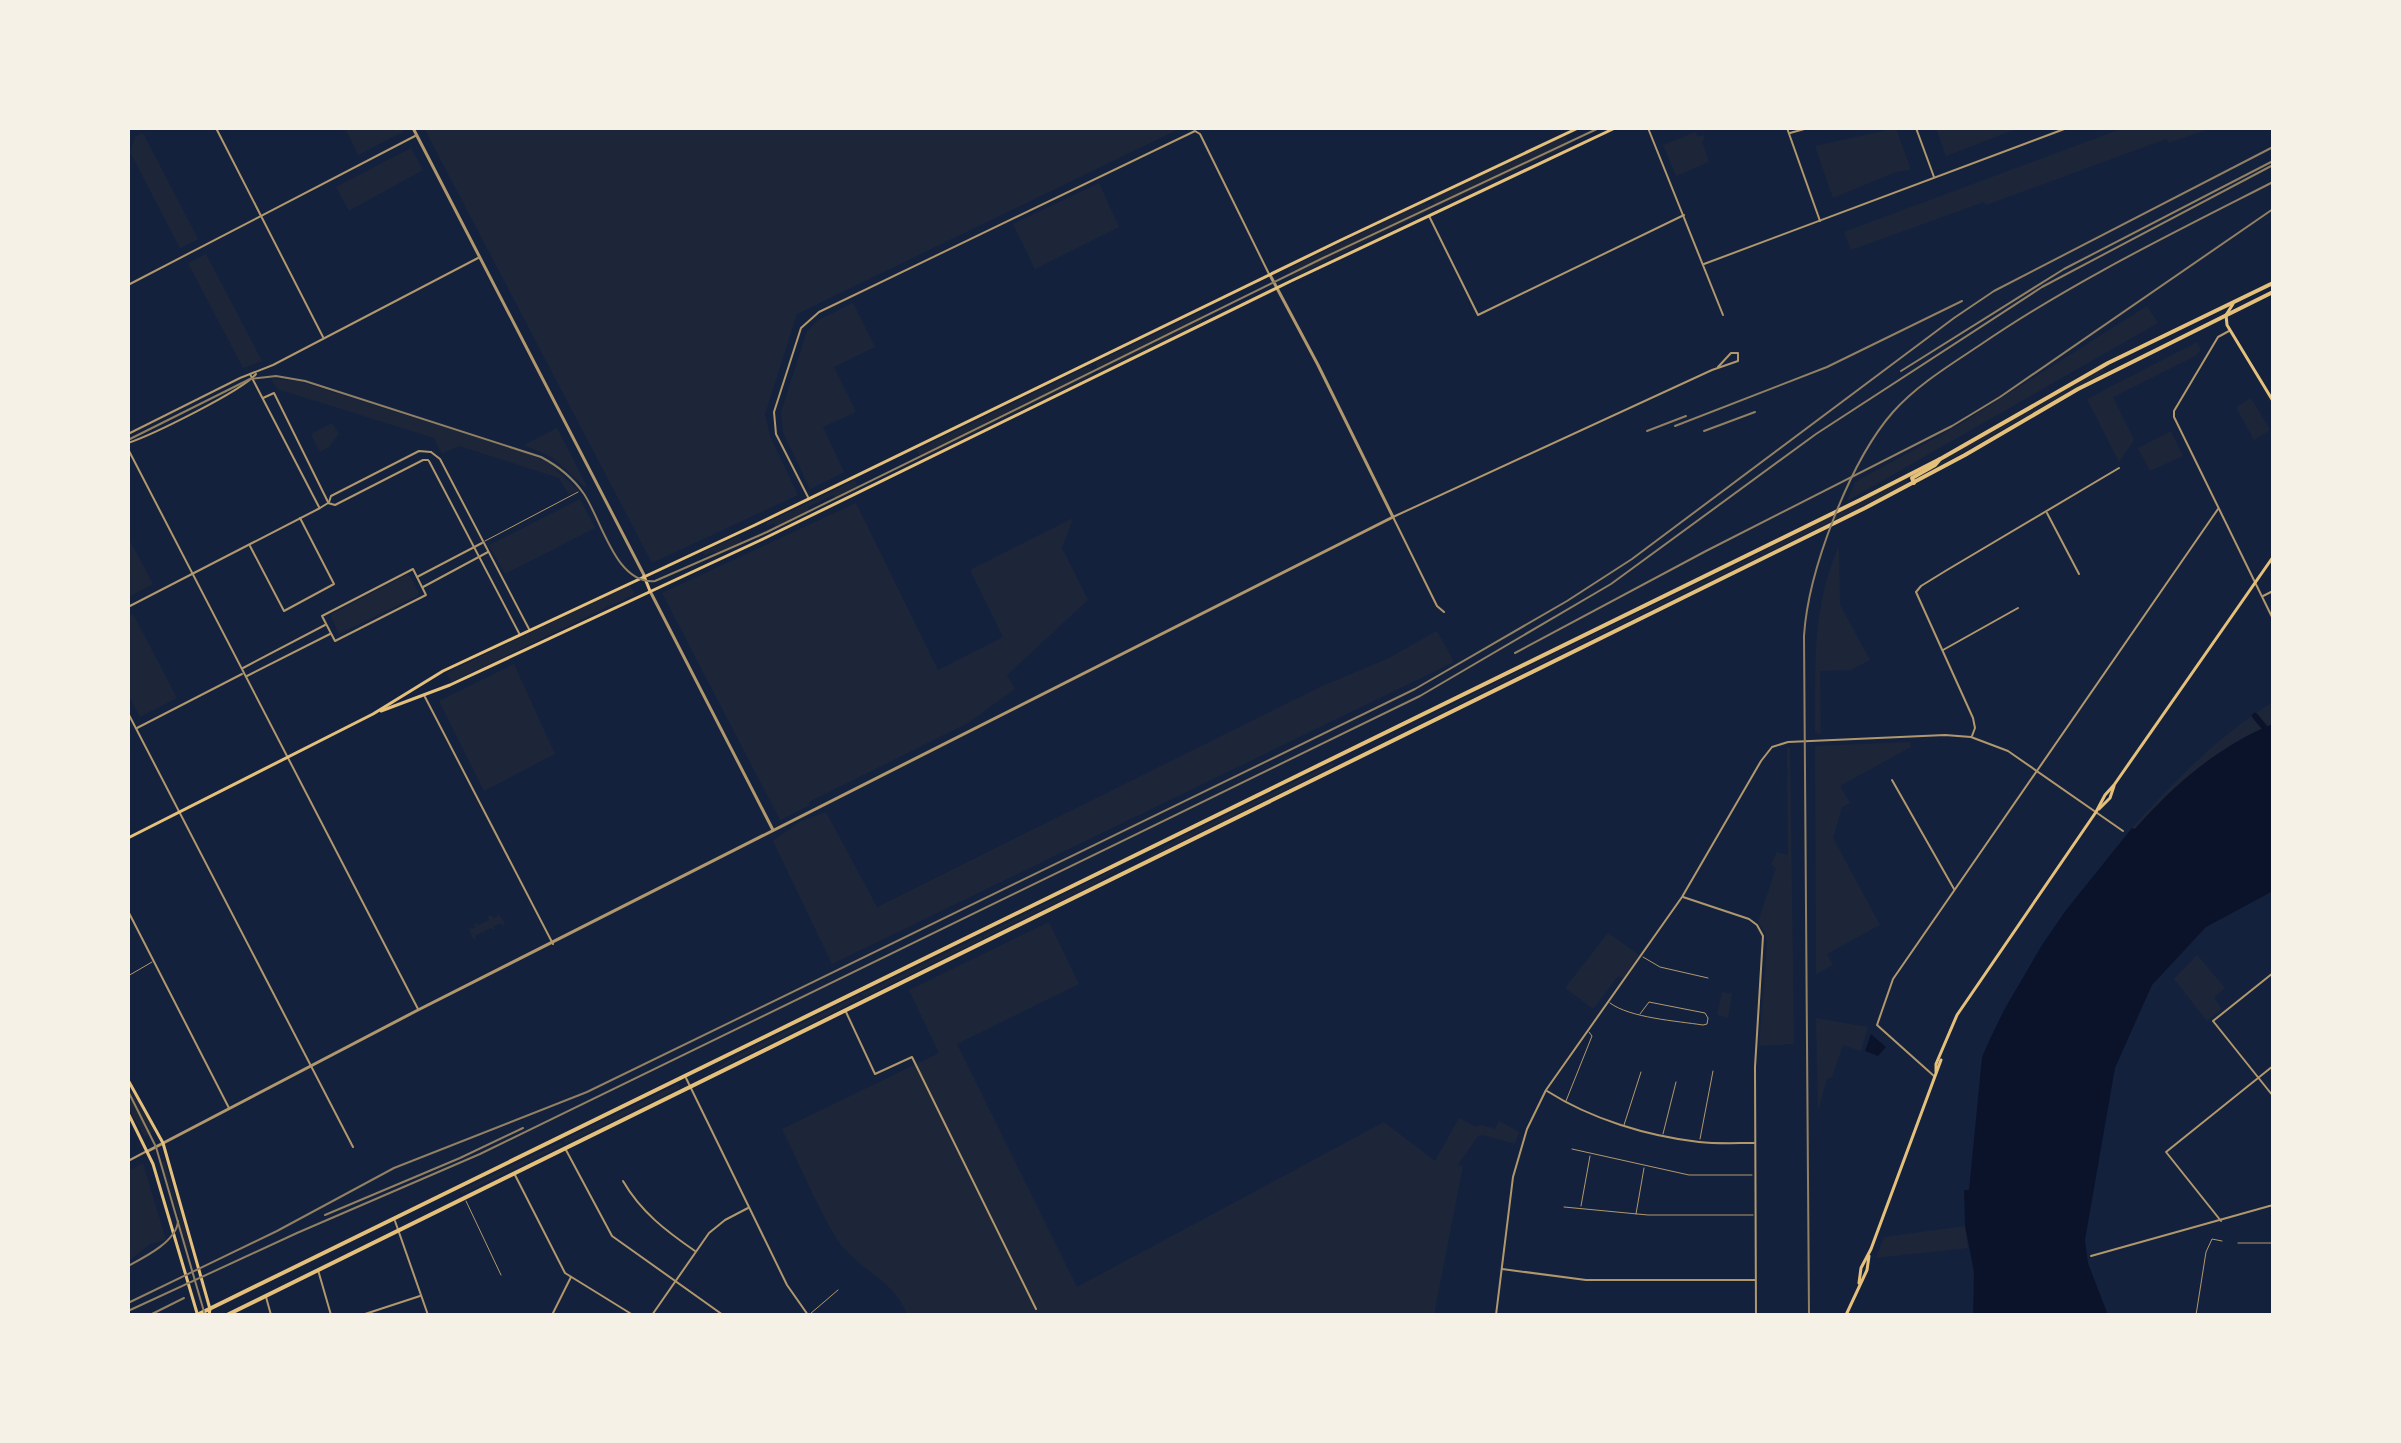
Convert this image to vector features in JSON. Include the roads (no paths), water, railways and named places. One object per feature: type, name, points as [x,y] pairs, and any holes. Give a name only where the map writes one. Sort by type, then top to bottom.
[{"type":"main road","points":[[128,838],[373,714],[419,685],[529,630],[809,499],[1578,128]]},
{"type":"main road","points":[[373,714],[424,696],[763,539],[1429,215],[1615,128]]},
{"type":"main road","points":[[128,1113],[148,1151],[197,1315],[209,1312],[1860,500],[1942,458],[2095,370],[2273,283]]},
{"type":"main road","points":[[227,1315],[1865,508],[2078,389],[2273,292]]},
{"type":"main road","points":[[2235,301],[2226,315],[2230,331],[2273,401]]},
{"type":"main road","points":[[1914,483],[1912,478],[1942,458]]},
{"type":"main road","points":[[1846,1315],[1957,1015],[2096,812],[2110,798],[2114,785],[2273,557]]},
{"type":"main road","points":[[644,575],[650,591]]},
{"type":"main road","points":[[419,685],[424,696]]},
{"type":"main road","points":[[1341,755],[1345,763]]},
{"type":"main road","points":[[1132,858],[1136,867]]},
{"type":"main road","points":[[128,1080],[163,1143],[209,1312]]},
{"type":"street","points":[[128,129],[133,128]]},
{"type":"street","points":[[216,128],[324,338]]},
{"type":"street","points":[[413,128],[644,575]]},
{"type":"street","points":[[1648,128],[1723,315]]},
{"type":"street","points":[[1787,128],[1820,222]]},
{"type":"street","points":[[1788,133],[1808,128]]},
{"type":"street","points":[[1916,128],[1935,178]]},
{"type":"street","points":[[1704,264],[2067,128]]},
{"type":"street","points":[[809,499],[776,434],[774,412],[801,328],[812,316],[1195,131],[1200,134],[1433,599],[1444,612]]},
{"type":"street","points":[[128,285],[416,136]]},
{"type":"street","points":[[1429,215],[1478,315],[1684,215]]},
{"type":"street","points":[[128,434],[257,373],[480,257]]},
{"type":"street","points":[[2230,331],[2218,337],[2174,411],[2174,417],[2273,619]]},
{"type":"street","points":[[128,1161],[418,1010],[1393,517],[1718,367],[1738,361],[1739,354],[1735,351],[1731,353],[1718,367]]},
{"type":"street","points":[[128,443],[252,379],[257,373]]},
{"type":"street","points":[[250,374],[320,508]]},
{"type":"street","points":[[262,399],[274,393],[328,503],[335,505],[428,460]]},
{"type":"street","points":[[284,441],[295,435]]},
{"type":"street","points":[[128,449],[418,1010]]},
{"type":"street","points":[[128,607],[320,508],[328,503],[331,496],[419,451],[431,452],[440,459],[529,630]]},
{"type":"street","points":[[431,452],[428,460],[520,635]]},
{"type":"street","points":[[1971,737],[1975,728],[1973,718],[1916,592],[1947,570],[2119,468]]},
{"type":"street","points":[[1935,1074],[1877,1025],[1893,979],[2218,509]]},
{"type":"street","points":[[2047,512],[2079,574]]},
{"type":"street","points":[[249,545],[284,611],[334,584],[300,518]]},
{"type":"street","points":[[417,577],[483,542]]},
{"type":"street","points":[[422,587],[488,552]]},
{"type":"street","points":[[413,569],[422,587],[426,595],[335,641],[322,616],[413,569]]},
{"type":"street","points":[[650,591],[773,830]]},
{"type":"street","points":[[2262,596],[2273,591]]},
{"type":"street","points":[[1943,650],[2018,608]]},
{"type":"street","points":[[241,669],[326,625]]},
{"type":"street","points":[[136,729],[331,633]]},
{"type":"street","points":[[424,696],[553,944]]},
{"type":"street","points":[[129,716],[353,1147]]},
{"type":"street","points":[[1496,1315],[1516,1160],[1527,1129],[1546,1090],[1682,897],[1772,747],[1778,743],[1945,735],[1971,737],[2000,747],[2123,831]]},
{"type":"street","points":[[1892,780],[1955,890]]},
{"type":"street","points":[[1682,897],[1749,919],[1763,936],[1755,1067],[1756,1315]]},
{"type":"street","points":[[128,911],[229,1108]]},
{"type":"street","points":[[2273,973],[2213,1021],[2273,1096]]},
{"type":"street","points":[[845,1011],[875,1074],[912,1057],[1036,1309]]},
{"type":"street","points":[[2221,1221],[2166,1152],[2273,1066]]},
{"type":"street","points":[[685,1077],[790,1291],[808,1315]]},
{"type":"street","points":[[1546,1090],[1593,1116],[1624,1125],[1699,1142],[1754,1143]]},
{"type":"street","points":[[566,1149],[612,1236],[723,1315]]},
{"type":"street","points":[[514,1174],[560,1267],[633,1315]]},
{"type":"street","points":[[623,1181],[633,1198],[659,1226],[696,1252]]},
{"type":"street","points":[[2091,1256],[2273,1205]]},
{"type":"street","points":[[652,1315],[716,1225],[749,1207]]},
{"type":"street","points":[[395,1220],[428,1315]]},
{"type":"street","points":[[317,1268],[331,1315]]},
{"type":"street","points":[[1502,1269],[1586,1280],[1756,1280]]},
{"type":"street","points":[[552,1315],[571,1277]]},
{"type":"street","points":[[265,1296],[271,1315]]},
{"type":"street","points":[[362,1315],[421,1296]]},
{"type":"lane","points":[[483,542],[578,492]]},
{"type":"lane","points":[[1641,955],[1660,967],[1708,978]]},
{"type":"lane","points":[[128,976],[154,961]]},
{"type":"lane","points":[[1608,1002],[1617,1009],[1640,1014],[1703,1025],[1707,1024],[1708,1018],[1705,1013],[1649,1002],[1640,1014]]},
{"type":"lane","points":[[1566,1103],[1592,1036],[1587,1030]]},
{"type":"lane","points":[[1699,1142],[1713,1071]]},
{"type":"lane","points":[[1624,1125],[1641,1072]]},
{"type":"lane","points":[[1663,1134],[1676,1082]]},
{"type":"lane","points":[[1572,1149],[1689,1175],[1755,1174]]},
{"type":"lane","points":[[1581,1209],[1590,1153]]},
{"type":"lane","points":[[1636,1215],[1644,1165]]},
{"type":"lane","points":[[465,1198],[501,1275]]},
{"type":"lane","points":[[1564,1207],[1636,1215],[1756,1215]]},
{"type":"lane","points":[[2196,1315],[2206,1252],[2212,1239],[2222,1241]]},
{"type":"lane","points":[[2238,1243],[2273,1243]]},
{"type":"lane","points":[[808,1315],[838,1290]]},
{"type":"waterway","points":[[2255,716],[2265,728]]},
{"type":"tram line","points":[[128,440],[250,379],[276,376],[305,381],[541,457],[559,468],[584,494],[612,549],[630,573],[641,580],[655,581],[767,532],[1323,258],[1599,128]]},
{"type":"tram line","points":[[128,1311],[480,1154],[1420,696],[1611,584],[1816,434],[2042,287],[2273,165]]},
{"type":"tram line","points":[[1809,1315],[1804,636],[1814,580],[1834,518],[1877,433],[1902,402],[1923,384],[2051,300],[2273,182]]},
{"type":"tram line","points":[[1515,653],[1706,551],[1952,426],[2000,397],[2273,209]]},
{"type":"tram line","points":[[128,1091],[156,1147],[205,1315]]},
{"type":"tram line","points":[[128,1266],[166,1242],[178,1221]]},
{"type":"tram line","points":[[150,1315],[184,1298]]},
{"type":"railway","points":[[128,1303],[277,1231],[394,1168],[587,1092],[1415,689],[1567,601],[1632,559],[1994,291],[2273,147]]},
{"type":"railway","points":[[1901,371],[2064,269],[2273,161]]},
{"type":"railway","points":[[1675,426],[1827,367],[1962,301]]},
{"type":"railway","points":[[1704,431],[1755,412]]},
{"type":"railway","points":[[1647,431],[1686,416]]},
{"type":"railway","points":[[325,1215],[523,1128]]}]
